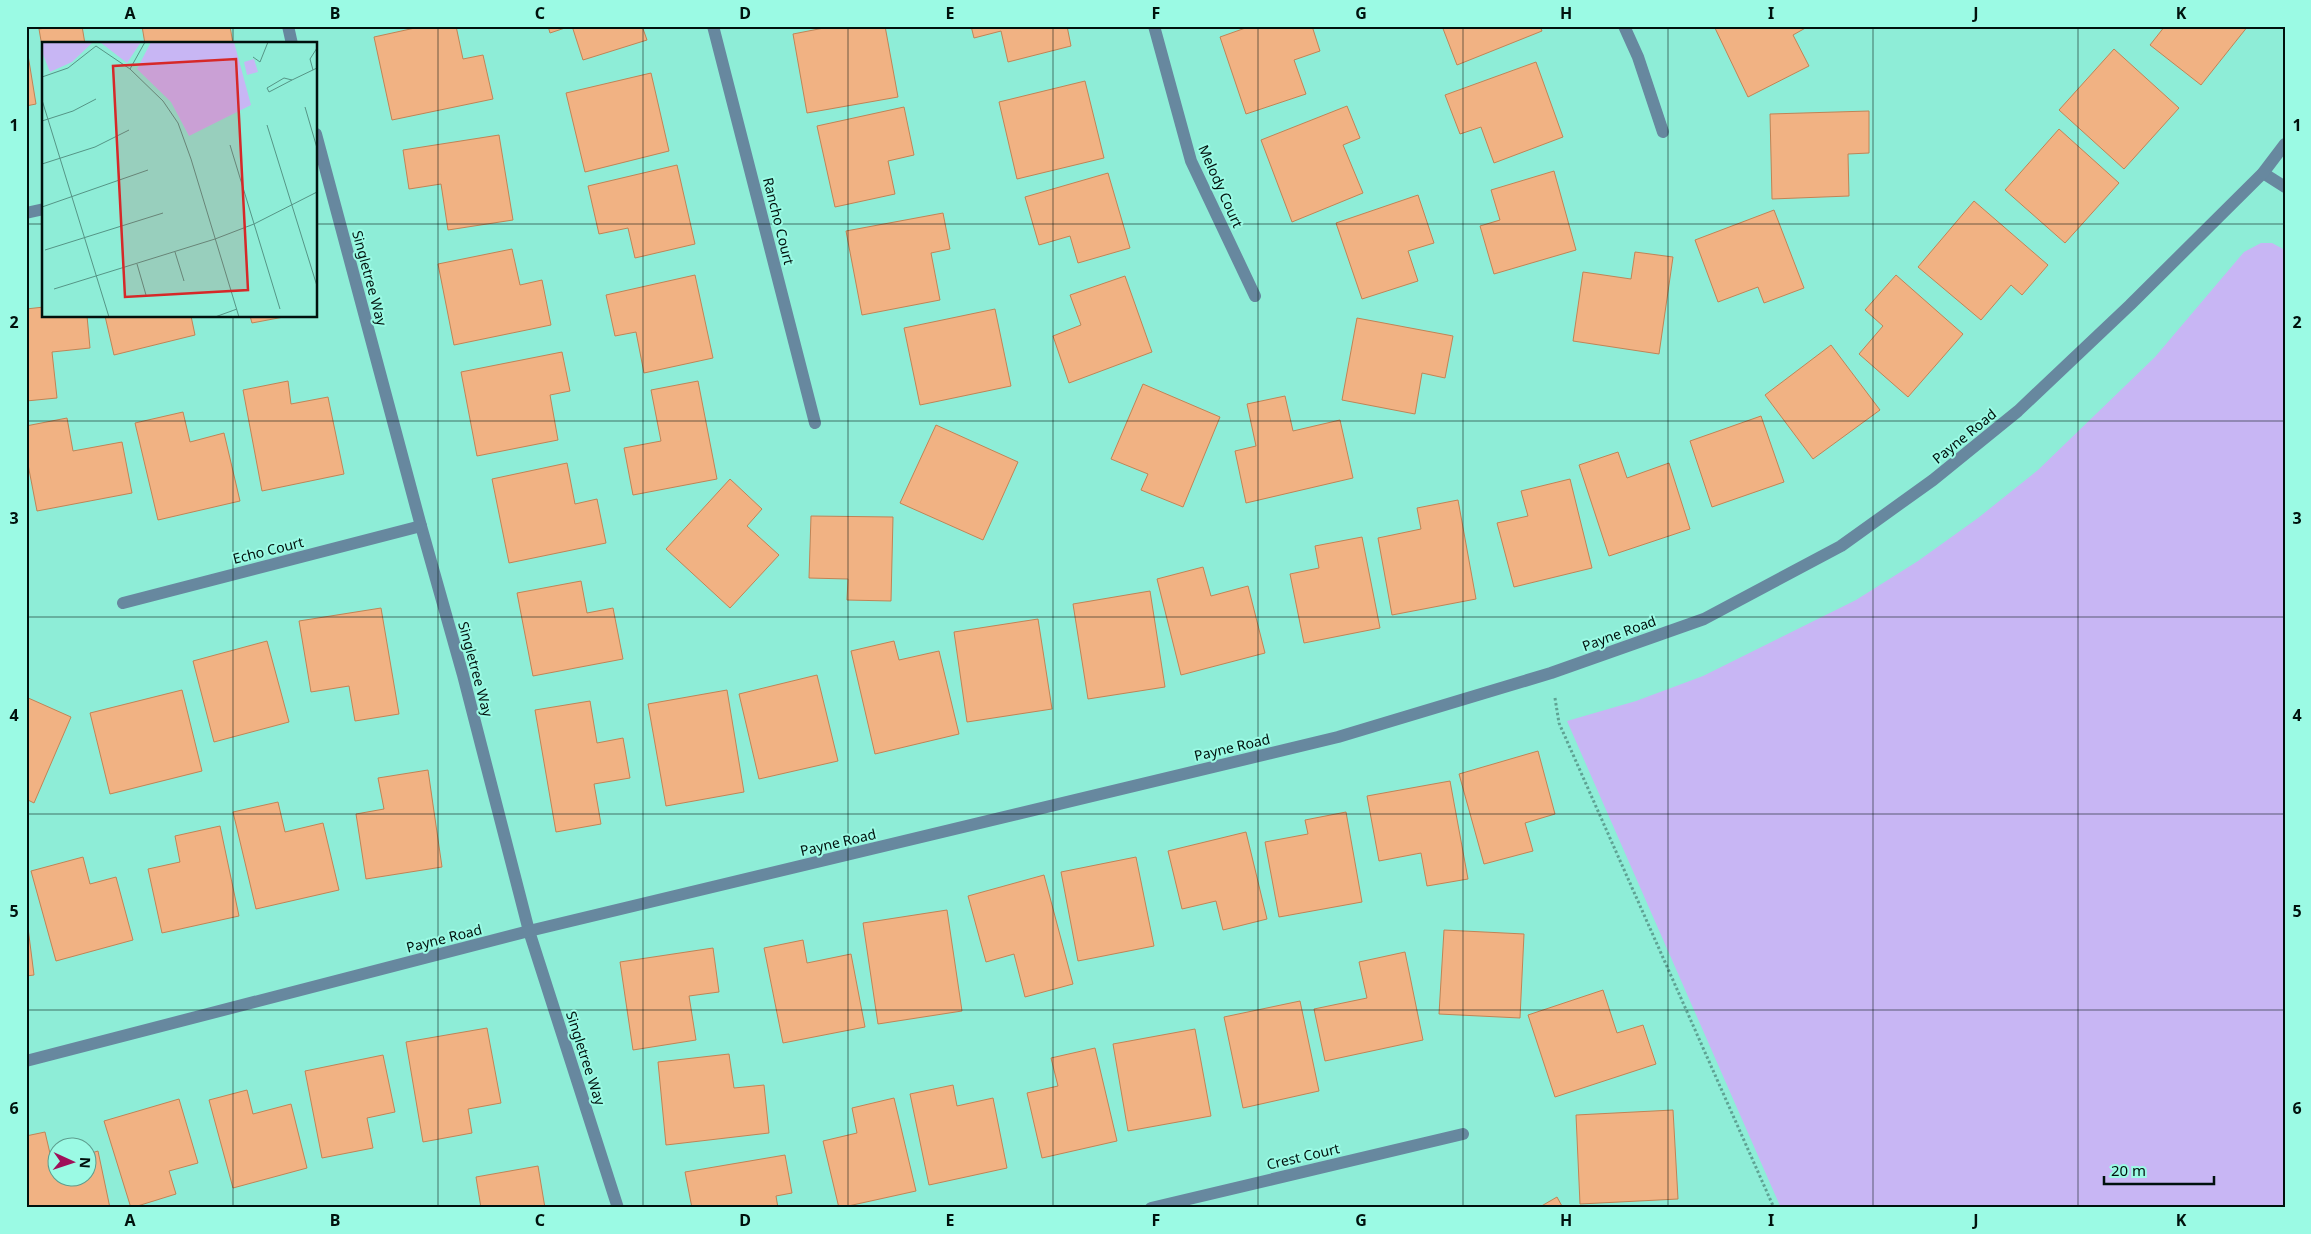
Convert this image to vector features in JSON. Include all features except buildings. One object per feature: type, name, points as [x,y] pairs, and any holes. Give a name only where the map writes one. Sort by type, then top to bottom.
[{"type":"street","points":[[288,26],[292,42]]},
{"type":"street","name":"Rancho Court","points":[[713,26],[815,423]]},
{"type":"street","name":"Melody Court","points":[[1154,26],[1191,161],[1255,296]]},
{"type":"street","points":[[1624,26],[1638,58],[1663,132]]},
{"type":"street","name":"Singletree Way","points":[[318,141],[421,526],[463,675],[529,931],[618,1208]]},
{"type":"street","name":"Payne Road","points":[[26,1061],[529,931],[1338,737],[1551,673],[1704,618],[1841,546],[1933,480],[2018,412],[2130,305],[2263,173],[2285,144]]},
{"type":"street","points":[[2263,173],[2285,187]]},
{"type":"street","points":[[26,213],[42,209]]},
{"type":"street","name":"Echo Court","points":[[123,603],[421,526]]},
{"type":"street","name":"Crest Court","points":[[1151,1208],[1463,1134]]},
{"type":"path","points":[[1551,673],[1560,723],[1774,1208]]},
{"type":"shaded area","points":[[2261,243],[2272,243],[2285,250],[2285,1208],[1781,1208],[1567,721],[1636,701],[1703,676],[1856,600],[1918,561],[1978,518],[2038,470],[2155,357],[2244,252]]}]
